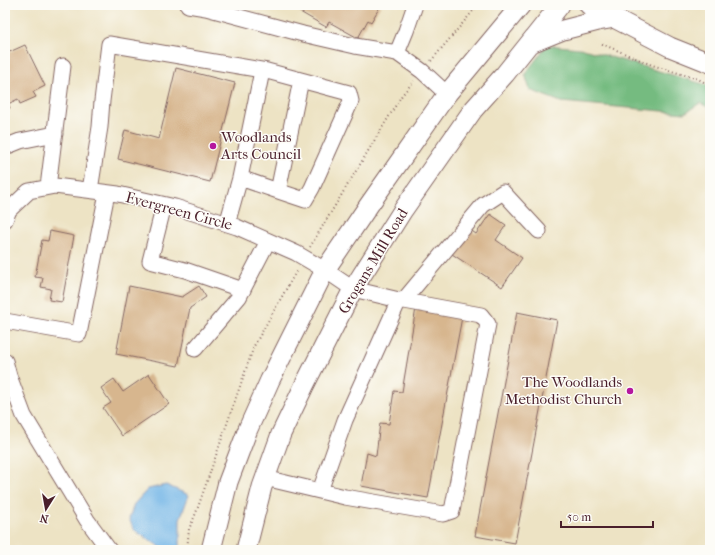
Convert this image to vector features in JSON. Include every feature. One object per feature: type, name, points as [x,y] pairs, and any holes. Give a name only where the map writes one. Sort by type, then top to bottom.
[{"type":"main road","name":"Grogans Mill Road","points":[[246,550],[262,487],[281,434],[352,289],[403,210],[472,110],[505,74],[560,5]]},
{"type":"main road","points":[[589,5],[670,47],[710,63]]},
{"type":"main road","name":"Grogans Mill Road","points":[[211,550],[228,482],[248,429],[270,380],[325,270],[447,94],[514,9]]},
{"type":"main road","points":[[529,43],[563,30],[598,20],[615,18]]},
{"type":"street","points":[[188,5],[206,8],[303,34],[355,46],[397,53],[422,71],[447,94]]},
{"type":"street","points":[[397,53],[416,5]]},
{"type":"street","points":[[90,190],[100,127],[109,44],[262,71],[349,92],[351,101],[312,188],[305,200],[240,178]]},
{"type":"street","points":[[48,187],[63,66]]},
{"type":"street","points":[[227,224],[240,178],[262,71]]},
{"type":"street","points":[[278,191],[301,80]]},
{"type":"street","points":[[5,147],[20,140],[55,134]]},
{"type":"street","name":"Evergreen Circle","points":[[5,220],[9,210],[29,191],[55,186],[118,194],[175,207],[237,227],[296,254],[325,270],[352,289]]},
{"type":"street","points":[[320,491],[345,420],[401,300],[483,205],[503,192],[539,231]]},
{"type":"street","points":[[5,321],[79,334],[107,193]]},
{"type":"street","points":[[164,205],[150,261],[185,270],[243,290]]},
{"type":"street","points":[[195,349],[239,297],[268,241]]},
{"type":"street","points":[[265,478],[345,497],[443,514],[452,511],[488,324],[481,316],[352,289]]},
{"type":"street","points":[[5,361],[24,416],[86,520],[108,550]]},
{"type":"path","points":[[602,44],[652,65],[698,79],[710,85]]},
{"type":"green space","points":[[547,45],[580,48],[710,86],[710,108],[700,103],[685,113],[561,102],[530,90],[525,74]]},
{"type":"water","points":[[166,485],[189,495],[180,519],[180,550],[165,550],[134,530],[129,519],[134,504],[148,489]]},
{"type":"building","points":[[288,5],[381,5],[371,22],[368,20],[358,38],[329,22],[326,27]]},
{"type":"building","points":[[25,45],[45,86],[33,92],[36,97],[20,104],[18,99],[8,104],[10,108],[5,110],[5,54]]},
{"type":"building","points":[[176,68],[235,83],[210,182],[118,159],[125,130],[159,139]]},
{"type":"building","points":[[490,214],[506,225],[496,240],[522,258],[502,287],[452,254],[469,229],[476,234]]},
{"type":"building","points":[[50,231],[74,236],[62,302],[49,300],[51,289],[41,287],[43,278],[35,277],[42,240],[48,241]]},
{"type":"building","points":[[129,286],[182,297],[199,286],[206,297],[190,308],[178,366],[116,354]]},
{"type":"building","points":[[416,308],[462,317],[428,498],[361,486],[367,453],[376,456],[380,423],[389,424],[394,391],[402,392]]},
{"type":"building","points":[[517,312],[557,320],[515,543],[475,536]]},
{"type":"building","points":[[149,374],[169,404],[122,436],[103,408],[111,403],[101,388],[114,379],[123,392]]},
{"type":"place","name":"Woodlands Arts Council","points":[[213,146]]},
{"type":"place","name":"The Woodlands Methodist Church","points":[[630,391]]}]
